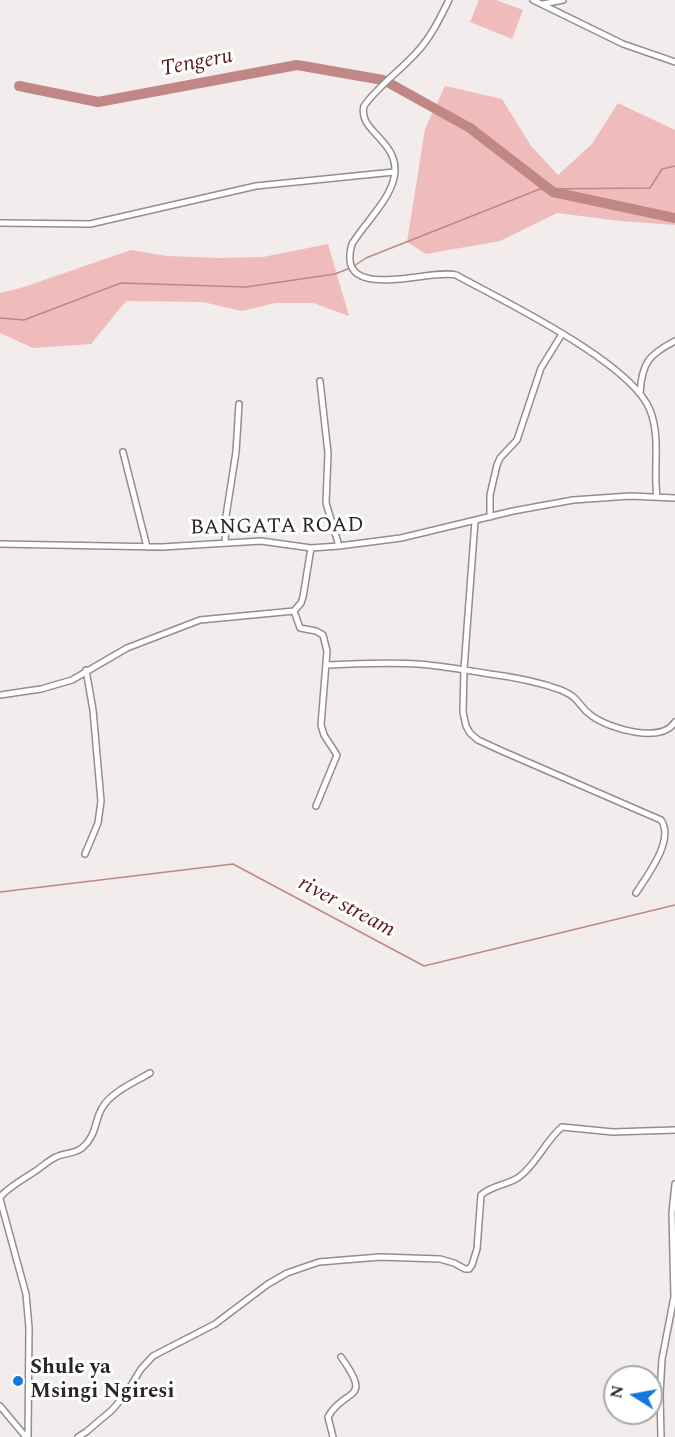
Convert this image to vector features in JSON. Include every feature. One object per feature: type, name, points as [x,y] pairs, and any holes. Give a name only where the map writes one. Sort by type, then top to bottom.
[{"type":"street","points":[[448,0],[434,30],[416,54],[381,85],[364,106],[364,120],[392,154],[395,163],[389,189],[352,244],[350,261],[357,275],[378,281],[456,275],[561,334],[616,371],[640,393],[650,410],[656,433],[657,497]]},
{"type":"street","points":[[533,0],[629,46],[675,62]]},
{"type":"street","points":[[541,4],[563,0]]},
{"type":"street","points":[[0,223],[90,224],[256,186],[394,172]]},
{"type":"street","points":[[490,518],[490,495],[497,465],[517,440],[546,357],[561,334]]},
{"type":"street","points":[[640,393],[641,376],[648,359],[658,350],[675,341]]},
{"type":"street","points":[[320,381],[328,453],[326,504],[339,546]]},
{"type":"street","points":[[225,543],[226,516],[236,452],[239,404]]},
{"type":"street","points":[[123,452],[147,546]]},
{"type":"street","name":"BANGATA ROAD","points":[[0,544],[147,546],[261,541],[311,548],[401,538],[513,511],[588,498],[675,498]]},
{"type":"street","points":[[475,521],[464,669],[464,719],[470,733],[478,740],[502,751],[653,816],[664,825],[666,835],[664,845],[636,893]]},
{"type":"street","points":[[0,695],[41,689],[72,680],[127,648],[206,618],[294,611],[303,597],[311,548]]},
{"type":"street","points":[[294,611],[300,628],[323,635],[327,651],[321,725],[324,735],[337,755],[316,806]]},
{"type":"street","points":[[326,665],[416,664],[464,669],[512,677],[563,691],[578,699],[586,712],[616,728],[664,733],[675,722]]},
{"type":"street","points":[[85,854],[98,823],[101,801],[93,710],[86,670]]},
{"type":"street","points":[[27,1437],[29,1328],[26,1294],[0,1198],[18,1180],[35,1172],[51,1159],[81,1149],[96,1127],[102,1107],[108,1100],[150,1073]]},
{"type":"street","points":[[78,1437],[112,1410],[153,1356],[215,1324],[268,1284],[287,1273],[319,1262],[380,1257],[440,1259],[469,1269],[477,1249],[481,1195],[519,1177],[537,1159],[562,1127],[613,1132],[675,1130]]},
{"type":"street","points":[[660,1437],[662,1359],[674,1297],[672,1213],[675,1185]]},
{"type":"street","points":[[333,1437],[328,1417],[331,1411],[353,1394],[355,1389],[353,1375],[341,1357]]},
{"type":"street","points":[[0,1406],[27,1437]]},
{"type":"shaded area","points":[[479,0],[496,0],[523,10],[512,39],[470,22]]},
{"type":"shaded area","points":[[445,86],[502,99],[531,146],[558,175],[592,144],[618,103],[675,130],[675,225],[557,213],[500,241],[426,254],[407,242],[425,129]]},
{"type":"shaded area","points":[[328,244],[349,316],[313,303],[275,303],[242,311],[203,302],[126,301],[91,344],[33,348],[0,333],[0,293],[131,250],[167,256],[263,257]]},
{"type":"waterway","name":"Tengeru","points":[[19,86],[98,102],[297,65],[383,80]]},
{"type":"waterway","name":"Tengeru","points":[[389,83],[470,128],[553,192],[675,218]]},
{"type":"waterway","points":[[354,266],[366,258],[540,189],[650,188],[662,169],[675,166]]},
{"type":"waterway","points":[[0,318],[24,320],[121,283],[246,287],[335,274],[350,268]]},
{"type":"waterway","name":"river stream","points":[[0,892],[233,864],[424,966],[675,905]]},
{"type":"place","name":"Shule ya Msingi Ngiresi","points":[[18,1381]]}]
